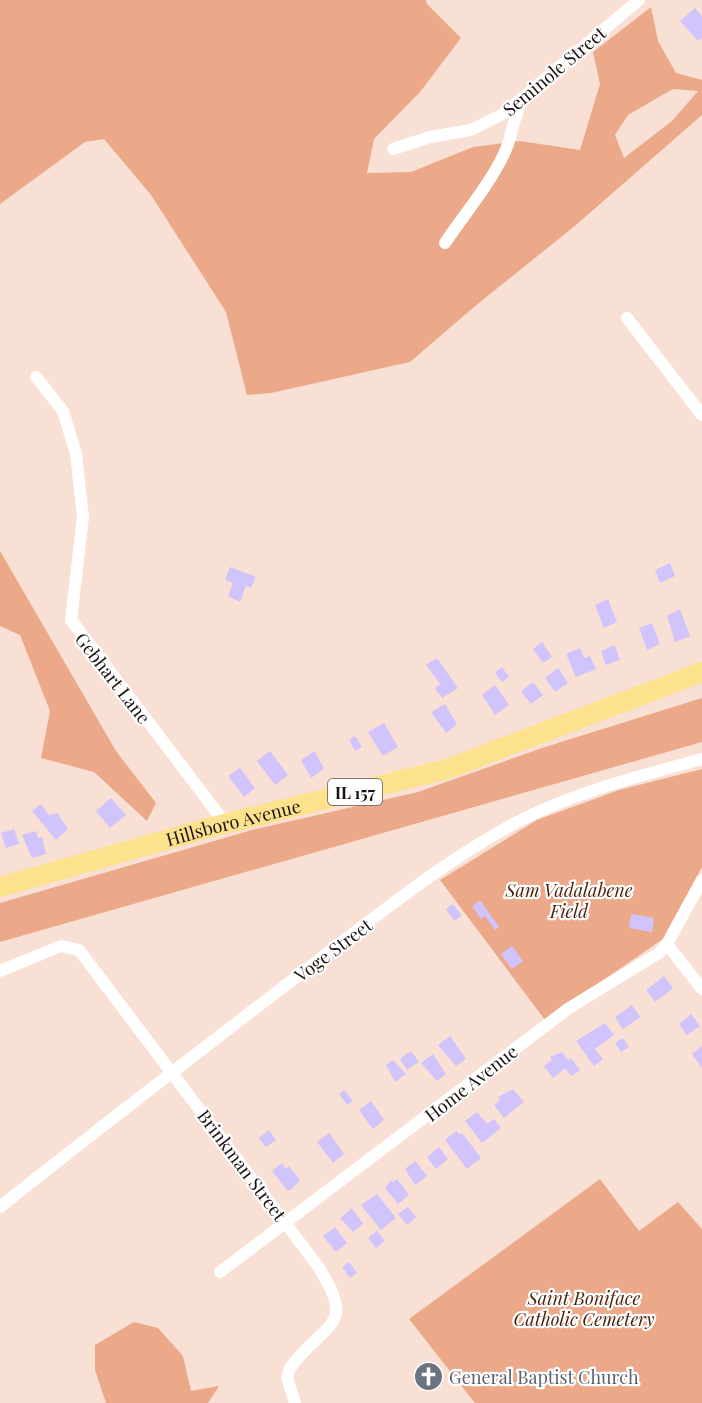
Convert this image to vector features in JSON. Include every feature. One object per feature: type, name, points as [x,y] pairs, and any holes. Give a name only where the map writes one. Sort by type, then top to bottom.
[{"type":"main road","name":"Hillsboro Avenue","points":[[0,887],[225,824],[447,769],[702,672]]},
{"type":"street","name":"Seminole Street","points":[[393,149],[430,137],[471,130],[503,114],[639,0]]},
{"type":"street","points":[[445,243],[487,187],[506,151],[513,118],[526,95]]},
{"type":"street","points":[[627,318],[702,415]]},
{"type":"street","name":"Gebhart Lane","points":[[36,377],[63,411],[76,454],[83,517],[71,620],[225,824]]},
{"type":"street","name":"Voge Street","points":[[0,1207],[171,1071],[409,893],[491,837],[522,819],[586,793],[702,759]]},
{"type":"street","name":"Home Avenue","points":[[220,1272],[569,1008],[659,953],[667,944],[702,880]]},
{"type":"street","points":[[667,944],[702,989]]},
{"type":"street","name":"Brinkman Street","points":[[0,971],[61,946],[74,947],[83,954],[286,1223],[331,1287],[337,1311],[333,1324],[290,1368],[287,1377],[295,1403]]},
{"type":"green space","points":[[0,0],[426,0],[427,4],[461,38],[420,92],[374,139],[367,173],[411,172],[473,147],[520,141],[580,150],[600,84],[593,52],[651,7],[658,41],[676,73],[702,80],[702,115],[576,225],[410,362],[271,393],[247,395],[226,312],[151,195],[104,139],[85,142],[0,204]],"holes":[[[673,89],[698,91],[672,121],[624,158],[615,135],[628,115]]]},
{"type":"green space","points":[[0,551],[116,751],[156,803],[147,821],[94,772],[41,758],[50,711],[20,635],[0,626]]},
{"type":"green space","points":[[702,698],[702,742],[0,942],[0,903],[252,830],[418,792],[542,748]]},
{"type":"green space","name":"Sam Vadalabene Field","points":[[702,769],[702,867],[663,939],[545,1020],[440,880],[537,820],[619,790]]},
{"type":"green space","name":"Saint Boniface Catholic Cemetery","points":[[600,1179],[639,1231],[678,1202],[702,1229],[702,1403],[475,1403],[409,1319]]},
{"type":"green space","points":[[134,1322],[158,1328],[183,1356],[191,1391],[219,1386],[208,1403],[106,1403],[95,1370],[95,1345]]},
{"type":"building","points":[[695,8],[702,16],[702,38],[698,41],[680,21]]},
{"type":"building","points":[[670,563],[675,576],[660,583],[655,570]]},
{"type":"building","points":[[230,567],[256,577],[251,588],[246,586],[240,602],[228,596],[233,583],[225,580]]},
{"type":"building","points":[[608,599],[617,622],[604,628],[595,605]]},
{"type":"building","points":[[680,609],[690,636],[675,642],[667,616]]},
{"type":"building","points":[[652,623],[660,644],[647,650],[639,628]]},
{"type":"building","points":[[542,642],[552,657],[543,663],[533,649]]},
{"type":"building","points":[[615,645],[620,660],[606,665],[601,651]]},
{"type":"building","points":[[580,648],[584,658],[590,656],[596,669],[576,677],[566,654]]},
{"type":"building","points":[[437,658],[458,688],[442,698],[435,688],[440,684],[426,665]]},
{"type":"building","points":[[502,667],[509,677],[502,682],[495,673]]},
{"type":"building","points":[[558,668],[568,683],[555,692],[545,678]]},
{"type":"building","points":[[533,682],[543,695],[531,704],[521,691]]},
{"type":"building","points":[[495,685],[509,705],[495,715],[482,695]]},
{"type":"building","points":[[445,704],[457,724],[446,733],[431,712]]},
{"type":"building","points":[[384,723],[398,747],[383,756],[368,732]]},
{"type":"building","points":[[355,736],[362,747],[355,751],[349,740]]},
{"type":"building","points":[[270,751],[288,775],[275,785],[257,761]]},
{"type":"building","points":[[315,751],[324,769],[311,778],[301,760]]},
{"type":"building","points":[[240,768],[255,788],[244,797],[228,776]]},
{"type":"building","points":[[111,798],[126,815],[110,828],[96,811]]},
{"type":"building","points":[[41,804],[49,815],[57,813],[68,829],[56,840],[32,811]]},
{"type":"building","points":[[14,829],[19,844],[6,848],[1,833]]},
{"type":"building","points":[[36,831],[38,838],[42,837],[46,854],[32,858],[22,835]]},
{"type":"building","points":[[480,900],[499,927],[495,930],[485,916],[481,919],[472,906]]},
{"type":"building","points":[[453,904],[462,916],[454,921],[446,909]]},
{"type":"building","points":[[631,914],[654,918],[652,932],[629,928]]},
{"type":"building","points":[[512,946],[523,961],[512,969],[501,954]]},
{"type":"building","points":[[664,976],[673,988],[655,1002],[646,990]]},
{"type":"building","points":[[632,1005],[640,1017],[623,1029],[615,1017]]},
{"type":"building","points":[[691,1014],[700,1026],[687,1035],[679,1024]]},
{"type":"building","points":[[605,1023],[614,1035],[595,1049],[603,1059],[594,1066],[576,1041]]},
{"type":"building","points":[[450,1036],[466,1059],[456,1066],[438,1045]]},
{"type":"building","points":[[623,1038],[629,1047],[621,1052],[615,1043]]},
{"type":"building","points":[[702,1046],[702,1068],[692,1054]]},
{"type":"building","points":[[411,1051],[419,1062],[407,1070],[400,1059]]},
{"type":"building","points":[[562,1052],[568,1060],[571,1058],[580,1070],[571,1076],[565,1068],[553,1078],[544,1066],[552,1060],[550,1057]]},
{"type":"building","points":[[433,1054],[446,1074],[437,1081],[421,1063]]},
{"type":"building","points":[[393,1060],[406,1074],[395,1082],[386,1065]]},
{"type":"building","points":[[513,1089],[524,1102],[504,1118],[494,1105],[500,1100],[498,1097]]},
{"type":"building","points":[[344,1090],[353,1101],[347,1105],[339,1094]]},
{"type":"building","points":[[371,1101],[384,1120],[373,1129],[359,1110]]},
{"type":"building","points":[[477,1112],[487,1124],[494,1119],[501,1128],[482,1143],[465,1121]]},
{"type":"building","points":[[269,1130],[276,1140],[266,1147],[259,1138]]},
{"type":"building","points":[[456,1131],[460,1135],[462,1133],[481,1158],[467,1169],[445,1140]]},
{"type":"building","points":[[329,1133],[344,1154],[333,1163],[317,1142]]},
{"type":"building","points":[[439,1147],[448,1159],[436,1169],[427,1157]]},
{"type":"building","points":[[415,1161],[427,1176],[415,1185],[405,1169]]},
{"type":"building","points":[[282,1163],[286,1169],[289,1166],[300,1180],[291,1190],[287,1190],[272,1171]]},
{"type":"building","points":[[397,1179],[409,1195],[398,1204],[385,1188],[391,1180],[393,1182]]},
{"type":"building","points":[[377,1194],[396,1218],[381,1230],[361,1205]]},
{"type":"building","points":[[408,1207],[416,1217],[407,1225],[398,1214]]},
{"type":"building","points":[[352,1208],[363,1224],[353,1232],[340,1218]]},
{"type":"building","points":[[335,1227],[347,1243],[336,1252],[323,1236]]},
{"type":"building","points":[[377,1231],[385,1241],[376,1248],[368,1238]]},
{"type":"building","points":[[349,1262],[357,1273],[350,1278],[342,1267]]},
{"type":"place","name":"General Baptist Church","points":[[428,1377]]}]
